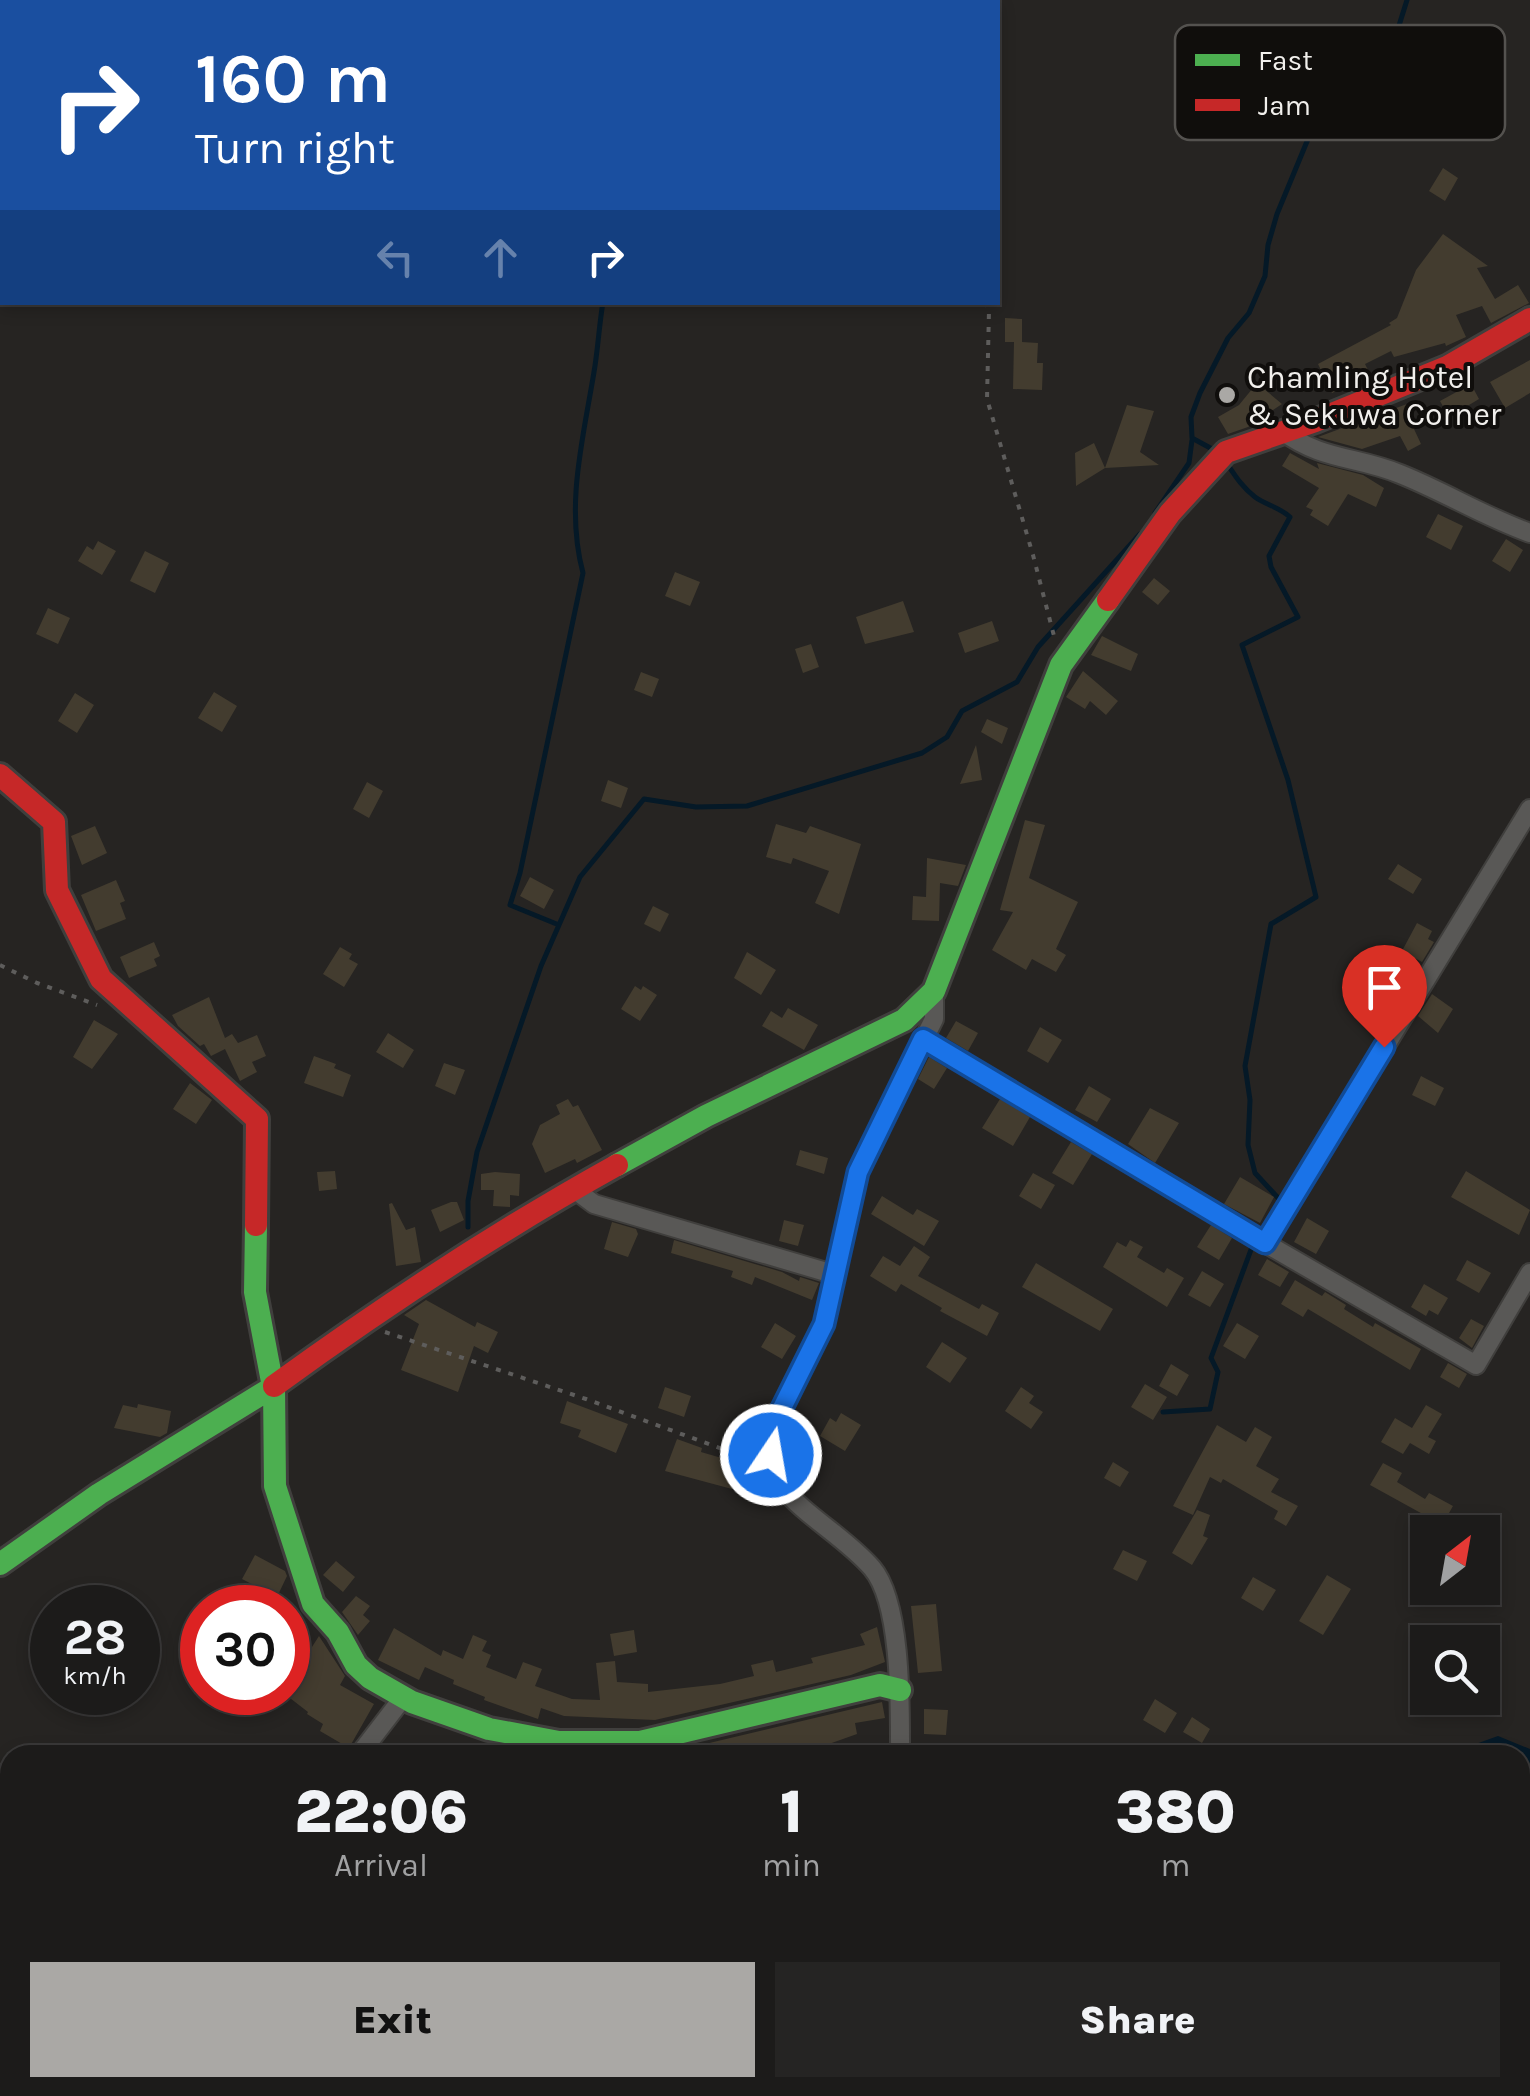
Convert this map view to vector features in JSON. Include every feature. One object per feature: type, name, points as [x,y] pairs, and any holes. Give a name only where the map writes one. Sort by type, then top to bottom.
[{"type":"street","points":[[900,1745],[900,1690],[888,1594],[860,1556],[790,1497],[772,1471],[774,1424],[824,1324],[858,1172],[934,1019],[934,991],[1061,665],[1170,513],[1226,452],[1446,367],[1530,319]]},
{"type":"street","points":[[1282,432],[1313,452],[1398,472],[1499,522],[1530,533]]},
{"type":"street","points":[[0,775],[54,822],[57,890],[101,979],[257,1119],[256,1292],[272,1387],[275,1486],[319,1618],[332,1624],[355,1665],[402,1699],[488,1728],[534,1740],[576,1745]]},
{"type":"street","points":[[1265,1243],[1530,808]]},
{"type":"street","points":[[0,1564],[99,1494],[272,1387],[361,1323],[574,1189],[706,1116],[904,1020],[934,991]]},
{"type":"street","points":[[923,1039],[1476,1365],[1530,1273]]},
{"type":"street","points":[[574,1189],[594,1204],[833,1274]]},
{"type":"street","points":[[627,1745],[880,1685],[900,1690]]},
{"type":"street","points":[[367,1745],[402,1699]]},
{"type":"path","points":[[986,305],[987,399],[1034,554],[1061,665]]},
{"type":"path","points":[[0,965],[103,1008]]},
{"type":"path","points":[[361,1323],[744,1457],[771,1455]]},
{"type":"water","points":[[1498,1736],[1520,1745],[1473,1745]]},
{"type":"building","points":[[1443,168],[1458,178],[1445,201],[1429,191]]},
{"type":"building","points":[[1443,234],[1488,266],[1477,268],[1495,299],[1518,285],[1529,303],[1491,323],[1482,306],[1456,315],[1466,337],[1446,346],[1445,343],[1394,357],[1391,351],[1365,364],[1370,374],[1332,393],[1318,364],[1391,325],[1416,270]]},
{"type":"building","points":[[1005,318],[1022,319],[1022,342],[1038,343],[1037,363],[1043,363],[1042,390],[1013,389],[1014,342],[1005,342]]},
{"type":"building","points":[[1530,360],[1530,393],[1505,408],[1490,382]]},
{"type":"building","points":[[1257,383],[1282,404],[1248,427],[1228,434],[1218,417],[1239,405]]},
{"type":"building","points":[[1471,384],[1479,399],[1449,417],[1440,401]]},
{"type":"building","points":[[1407,404],[1421,444],[1408,451],[1400,436],[1362,449],[1318,437]]},
{"type":"building","points":[[1127,405],[1154,411],[1140,452],[1159,465],[1105,468]]},
{"type":"building","points":[[1094,443],[1105,468],[1076,486],[1075,453]]},
{"type":"building","points":[[1290,453],[1319,469],[1317,463],[1363,475],[1384,488],[1376,507],[1348,494],[1328,526],[1310,515],[1313,510],[1306,507],[1319,488],[1282,466]]},
{"type":"building","points":[[1438,514],[1463,526],[1451,550],[1426,537]]},
{"type":"building","points":[[1506,539],[1523,550],[1510,572],[1492,561]]},
{"type":"building","points":[[98,541],[116,551],[102,575],[78,561],[87,546],[93,550]]},
{"type":"building","points":[[145,551],[169,563],[155,593],[130,581]]},
{"type":"building","points":[[675,572],[700,582],[690,606],[665,596]]},
{"type":"building","points":[[1154,578],[1170,591],[1158,605],[1142,592]]},
{"type":"building","points":[[903,601],[914,632],[865,644],[856,617]]},
{"type":"building","points":[[48,608],[70,618],[58,644],[36,634]]},
{"type":"building","points":[[992,621],[999,641],[965,653],[958,633]]},
{"type":"building","points":[[1102,636],[1138,654],[1131,671],[1091,655]]},
{"type":"building","points":[[811,644],[819,667],[803,673],[795,649]]},
{"type":"building","points":[[1083,671],[1118,701],[1106,715],[1090,701],[1085,709],[1066,697]]},
{"type":"building","points":[[641,672],[659,679],[652,697],[634,690]]},
{"type":"building","points":[[214,692],[237,706],[222,732],[198,718]]},
{"type":"building","points":[[75,693],[94,705],[77,733],[58,721]]},
{"type":"building","points":[[987,719],[1008,728],[1002,744],[981,732]]},
{"type":"building","points":[[976,745],[982,780],[960,784]]},
{"type":"building","points":[[608,780],[628,788],[621,808],[601,801]]},
{"type":"building","points":[[367,782],[383,791],[369,818],[353,809]]},
{"type":"building","points":[[1025,820],[1045,825],[1029,878],[1078,902],[1056,949],[1066,955],[1056,972],[1032,959],[1026,970],[992,950],[1013,912],[1000,910]]},
{"type":"building","points":[[776,824],[806,833],[810,826],[861,844],[839,914],[815,903],[829,871],[793,858],[791,864],[766,857]]},
{"type":"building","points":[[95,826],[107,853],[82,865],[71,836]]},
{"type":"building","points":[[927,858],[966,865],[958,886],[940,883],[939,921],[912,920],[913,896],[926,897]]},
{"type":"building","points":[[1398,864],[1422,879],[1413,894],[1388,879]]},
{"type":"building","points":[[530,877],[554,890],[544,909],[520,896]]},
{"type":"building","points":[[116,880],[125,901],[120,903],[126,919],[96,931],[81,895]]},
{"type":"building","points":[[653,906],[669,914],[660,932],[644,924]]},
{"type":"building","points":[[1417,923],[1432,931],[1428,939],[1434,942],[1422,962],[1402,951]]},
{"type":"building","points":[[154,942],[160,956],[154,959],[157,966],[129,978],[120,957]]},
{"type":"building","points":[[340,947],[352,954],[349,959],[358,964],[344,987],[323,974]]},
{"type":"building","points":[[747,952],[776,970],[761,995],[734,978]]},
{"type":"building","points":[[635,986],[641,990],[643,986],[657,995],[640,1021],[621,1009]]},
{"type":"building","points":[[1432,994],[1453,1009],[1438,1033],[1418,1016]]},
{"type":"building","points":[[209,997],[225,1038],[232,1034],[238,1043],[257,1035],[266,1056],[252,1062],[257,1072],[240,1081],[225,1049],[211,1056],[204,1044],[200,1046],[178,1026],[172,1015]]},
{"type":"building","points":[[788,1008],[818,1025],[804,1050],[762,1026],[771,1011],[782,1018]]},
{"type":"building","points":[[94,1020],[118,1034],[92,1069],[73,1057]]},
{"type":"building","points":[[956,1021],[978,1033],[968,1051],[946,1038]]},
{"type":"building","points":[[1040,1027],[1062,1040],[1048,1063],[1027,1051]]},
{"type":"building","points":[[388,1033],[414,1050],[403,1068],[376,1052]]},
{"type":"building","points":[[314,1056],[351,1075],[343,1097],[304,1083]]},
{"type":"building","points":[[929,1057],[947,1068],[934,1089],[918,1079]]},
{"type":"building","points":[[444,1063],[465,1070],[455,1095],[435,1086]]},
{"type":"building","points":[[1421,1076],[1444,1088],[1435,1106],[1412,1095]]},
{"type":"building","points":[[190,1083],[212,1100],[196,1124],[173,1109]]},
{"type":"building","points":[[1089,1086],[1111,1099],[1097,1122],[1075,1110]]},
{"type":"building","points":[[568,1099],[573,1107],[578,1105],[602,1150],[545,1173],[532,1144],[540,1125],[560,1114],[556,1105]]},
{"type":"building","points":[[1000,1099],[1030,1117],[1013,1146],[982,1128]]},
{"type":"building","points":[[1150,1108],[1179,1123],[1155,1163],[1128,1144]]},
{"type":"building","points":[[1071,1142],[1092,1154],[1073,1185],[1052,1173]]},
{"type":"building","points":[[800,1150],[828,1158],[824,1174],[796,1165]]},
{"type":"building","points":[[335,1171],[337,1189],[319,1191],[317,1172]]},
{"type":"building","points":[[1466,1171],[1530,1210],[1519,1235],[1451,1197]]},
{"type":"building","points":[[1033,1173],[1055,1185],[1041,1209],[1019,1196]]},
{"type":"building","points":[[481,1174],[520,1174],[519,1196],[510,1195],[510,1207],[493,1206],[494,1190],[481,1190]]},
{"type":"building","points":[[1240,1177],[1274,1197],[1260,1223],[1224,1204]]},
{"type":"building","points":[[882,1196],[913,1215],[917,1209],[939,1221],[924,1246],[871,1214]]},
{"type":"building","points":[[457,1202],[464,1220],[440,1232],[431,1210]]},
{"type":"building","points":[[392,1203],[406,1230],[415,1227],[421,1262],[396,1266],[389,1204]]},
{"type":"building","points":[[1307,1218],[1329,1231],[1316,1254],[1294,1242]]},
{"type":"building","points":[[784,1220],[804,1225],[798,1246],[779,1241]]},
{"type":"building","points":[[612,1222],[636,1229],[638,1234],[628,1257],[604,1249]]},
{"type":"building","points":[[1211,1225],[1232,1238],[1219,1260],[1197,1247]]},
{"type":"building","points":[[674,1240],[782,1272],[799,1281],[800,1277],[819,1283],[812,1300],[755,1277],[752,1285],[731,1277],[733,1271],[671,1253]]},
{"type":"building","points":[[1130,1240],[1143,1247],[1137,1257],[1164,1273],[1167,1268],[1184,1278],[1167,1307],[1103,1267],[1117,1242],[1126,1247]]},
{"type":"building","points":[[914,1246],[930,1257],[918,1276],[979,1309],[982,1304],[999,1313],[987,1336],[901,1284],[896,1292],[870,1276],[883,1256],[900,1266]]},
{"type":"building","points":[[1267,1259],[1289,1272],[1280,1287],[1258,1275]]},
{"type":"building","points":[[1467,1260],[1491,1273],[1479,1293],[1456,1280]]},
{"type":"building","points":[[1036,1263],[1113,1309],[1100,1331],[1022,1287]]},
{"type":"building","points":[[1202,1271],[1224,1284],[1210,1307],[1188,1295]]},
{"type":"building","points":[[1295,1280],[1322,1296],[1325,1292],[1373,1327],[1375,1323],[1421,1349],[1410,1370],[1308,1309],[1303,1317],[1281,1304]]},
{"type":"building","points":[[1424,1284],[1448,1298],[1438,1315],[1429,1310],[1426,1316],[1411,1307]]},
{"type":"building","points":[[426,1300],[475,1327],[477,1322],[498,1332],[488,1353],[474,1346],[458,1392],[401,1370],[419,1324],[404,1315]]},
{"type":"building","points":[[1471,1319],[1484,1326],[1472,1348],[1459,1338]]},
{"type":"building","points":[[775,1323],[796,1336],[782,1359],[761,1347]]},
{"type":"building","points":[[1237,1323],[1259,1336],[1245,1359],[1223,1346]]},
{"type":"building","points":[[942,1342],[967,1358],[950,1383],[926,1367]]},
{"type":"building","points":[[1448,1363],[1467,1374],[1459,1388],[1440,1377]]},
{"type":"building","points":[[1171,1364],[1189,1375],[1177,1396],[1159,1386]]},
{"type":"building","points":[[1145,1384],[1167,1397],[1153,1420],[1131,1407]]},
{"type":"building","points":[[665,1387],[691,1396],[684,1417],[658,1408]]},
{"type":"building","points":[[1021,1387],[1034,1396],[1029,1403],[1043,1412],[1031,1429],[1005,1411]]},
{"type":"building","points":[[567,1401],[628,1424],[616,1453],[578,1437],[581,1430],[560,1423]]},
{"type":"building","points":[[138,1404],[171,1411],[167,1433],[160,1437],[114,1428],[123,1405],[137,1408]]},
{"type":"building","points":[[1426,1405],[1442,1414],[1428,1437],[1436,1441],[1429,1454],[1410,1443],[1403,1454],[1381,1442],[1395,1418],[1412,1428]]},
{"type":"building","points":[[841,1413],[861,1425],[845,1451],[820,1436],[830,1418],[836,1422]]},
{"type":"building","points":[[1217,1425],[1246,1442],[1255,1427],[1272,1437],[1256,1466],[1279,1479],[1271,1492],[1298,1506],[1286,1526],[1274,1519],[1278,1511],[1223,1479],[1221,1483],[1210,1477],[1193,1515],[1173,1506]]},
{"type":"building","points":[[677,1439],[702,1448],[701,1452],[739,1463],[732,1489],[665,1471]]},
{"type":"building","points":[[1113,1462],[1129,1472],[1120,1487],[1104,1478]]},
{"type":"building","points":[[1383,1463],[1402,1473],[1397,1482],[1425,1499],[1429,1493],[1453,1506],[1452,1515],[1424,1515],[1370,1485]]},
{"type":"building","points":[[1197,1510],[1210,1515],[1203,1536],[1208,1538],[1192,1565],[1172,1553]]},
{"type":"building","points":[[1123,1550],[1147,1561],[1137,1581],[1113,1569]]},
{"type":"building","points":[[255,1555],[285,1571],[287,1576],[283,1585],[254,1585],[242,1579]]},
{"type":"building","points":[[336,1561],[355,1577],[343,1592],[323,1575]]},
{"type":"building","points":[[1327,1575],[1351,1589],[1323,1635],[1299,1621]]},
{"type":"building","points":[[1253,1577],[1276,1590],[1263,1611],[1241,1598]]},
{"type":"building","points":[[356,1596],[370,1606],[363,1615],[370,1621],[358,1635],[342,1612]]},
{"type":"building","points":[[936,1604],[942,1671],[918,1673],[911,1606]]},
{"type":"building","points":[[877,1627],[885,1662],[851,1675],[655,1720],[564,1716],[541,1708],[538,1719],[484,1700],[485,1697],[425,1667],[419,1680],[378,1660],[394,1628],[441,1656],[443,1650],[463,1659],[473,1635],[487,1641],[482,1651],[491,1655],[486,1667],[516,1679],[523,1662],[542,1669],[535,1686],[572,1699],[600,1700],[596,1663],[615,1661],[617,1682],[648,1684],[648,1692],[720,1684],[754,1676],[751,1665],[773,1660],[776,1672],[813,1663],[811,1658],[865,1645],[860,1634]]},
{"type":"building","points":[[634,1630],[637,1652],[614,1656],[610,1634]]},
{"type":"building","points":[[319,1636],[345,1676],[340,1685],[374,1704],[351,1745],[320,1731],[323,1724],[309,1715],[310,1650]]},
{"type":"building","points":[[1155,1699],[1177,1713],[1165,1733],[1143,1720]]},
{"type":"building","points":[[882,1702],[885,1718],[855,1723],[857,1734],[826,1745],[701,1745]]},
{"type":"building","points":[[924,1709],[948,1710],[946,1735],[924,1734]]},
{"type":"building","points":[[1192,1717],[1210,1729],[1202,1743],[1183,1732]]},
{"type":"waterway","points":[[1399,25],[1407,0]]},
{"type":"waterway","points":[[1214,450],[1192,438],[1191,417],[1228,338],[1249,313],[1265,276],[1277,214],[1308,140]]},
{"type":"waterway","points":[[559,925],[510,905],[583,573],[576,498],[603,305]]},
{"type":"waterway","points":[[1155,513],[1189,463],[1192,440]]},
{"type":"waterway","points":[[1163,1412],[1210,1409],[1218,1372],[1211,1358],[1252,1247],[1280,1200],[1255,1173],[1248,1145],[1250,1100],[1245,1066],[1271,924],[1316,897],[1288,780],[1242,645],[1298,617],[1269,556],[1290,517],[1251,494],[1228,465]]},
{"type":"waterway","points":[[468,1227],[468,1201],[477,1152],[541,966],[580,877],[644,799],[696,807],[747,806],[922,753],[947,737],[962,711],[1017,682],[1038,647],[1140,534]]},
{"type":"traffic: fast","points":[[617,1165],[706,1116],[904,1020],[934,991],[1061,665],[1108,600]]},
{"type":"traffic: fast","points":[[0,1564],[99,1494],[273,1387],[255,1292],[256,1225]]},
{"type":"traffic: fast","points":[[274,1386],[275,1486],[313,1604],[338,1632],[356,1665],[370,1678],[412,1702],[489,1729],[559,1742],[640,1742],[880,1685],[900,1690]]},
{"type":"traffic: jam","points":[[1108,600],[1170,513],[1226,452],[1315,421],[1447,367],[1530,319]]},
{"type":"traffic: jam","points":[[0,775],[54,822],[57,890],[101,979],[257,1119],[256,1225]]},
{"type":"traffic: jam","points":[[274,1386],[442,1270],[617,1165]]},
{"type":"place","name":"Chamling Hotel & Sekuwa Corner","points":[[1227,395]]},
{"type":"route","points":[[771,1455],[774,1424],[824,1324],[858,1172],[923,1039],[1265,1243],[1384,1047]]}]
